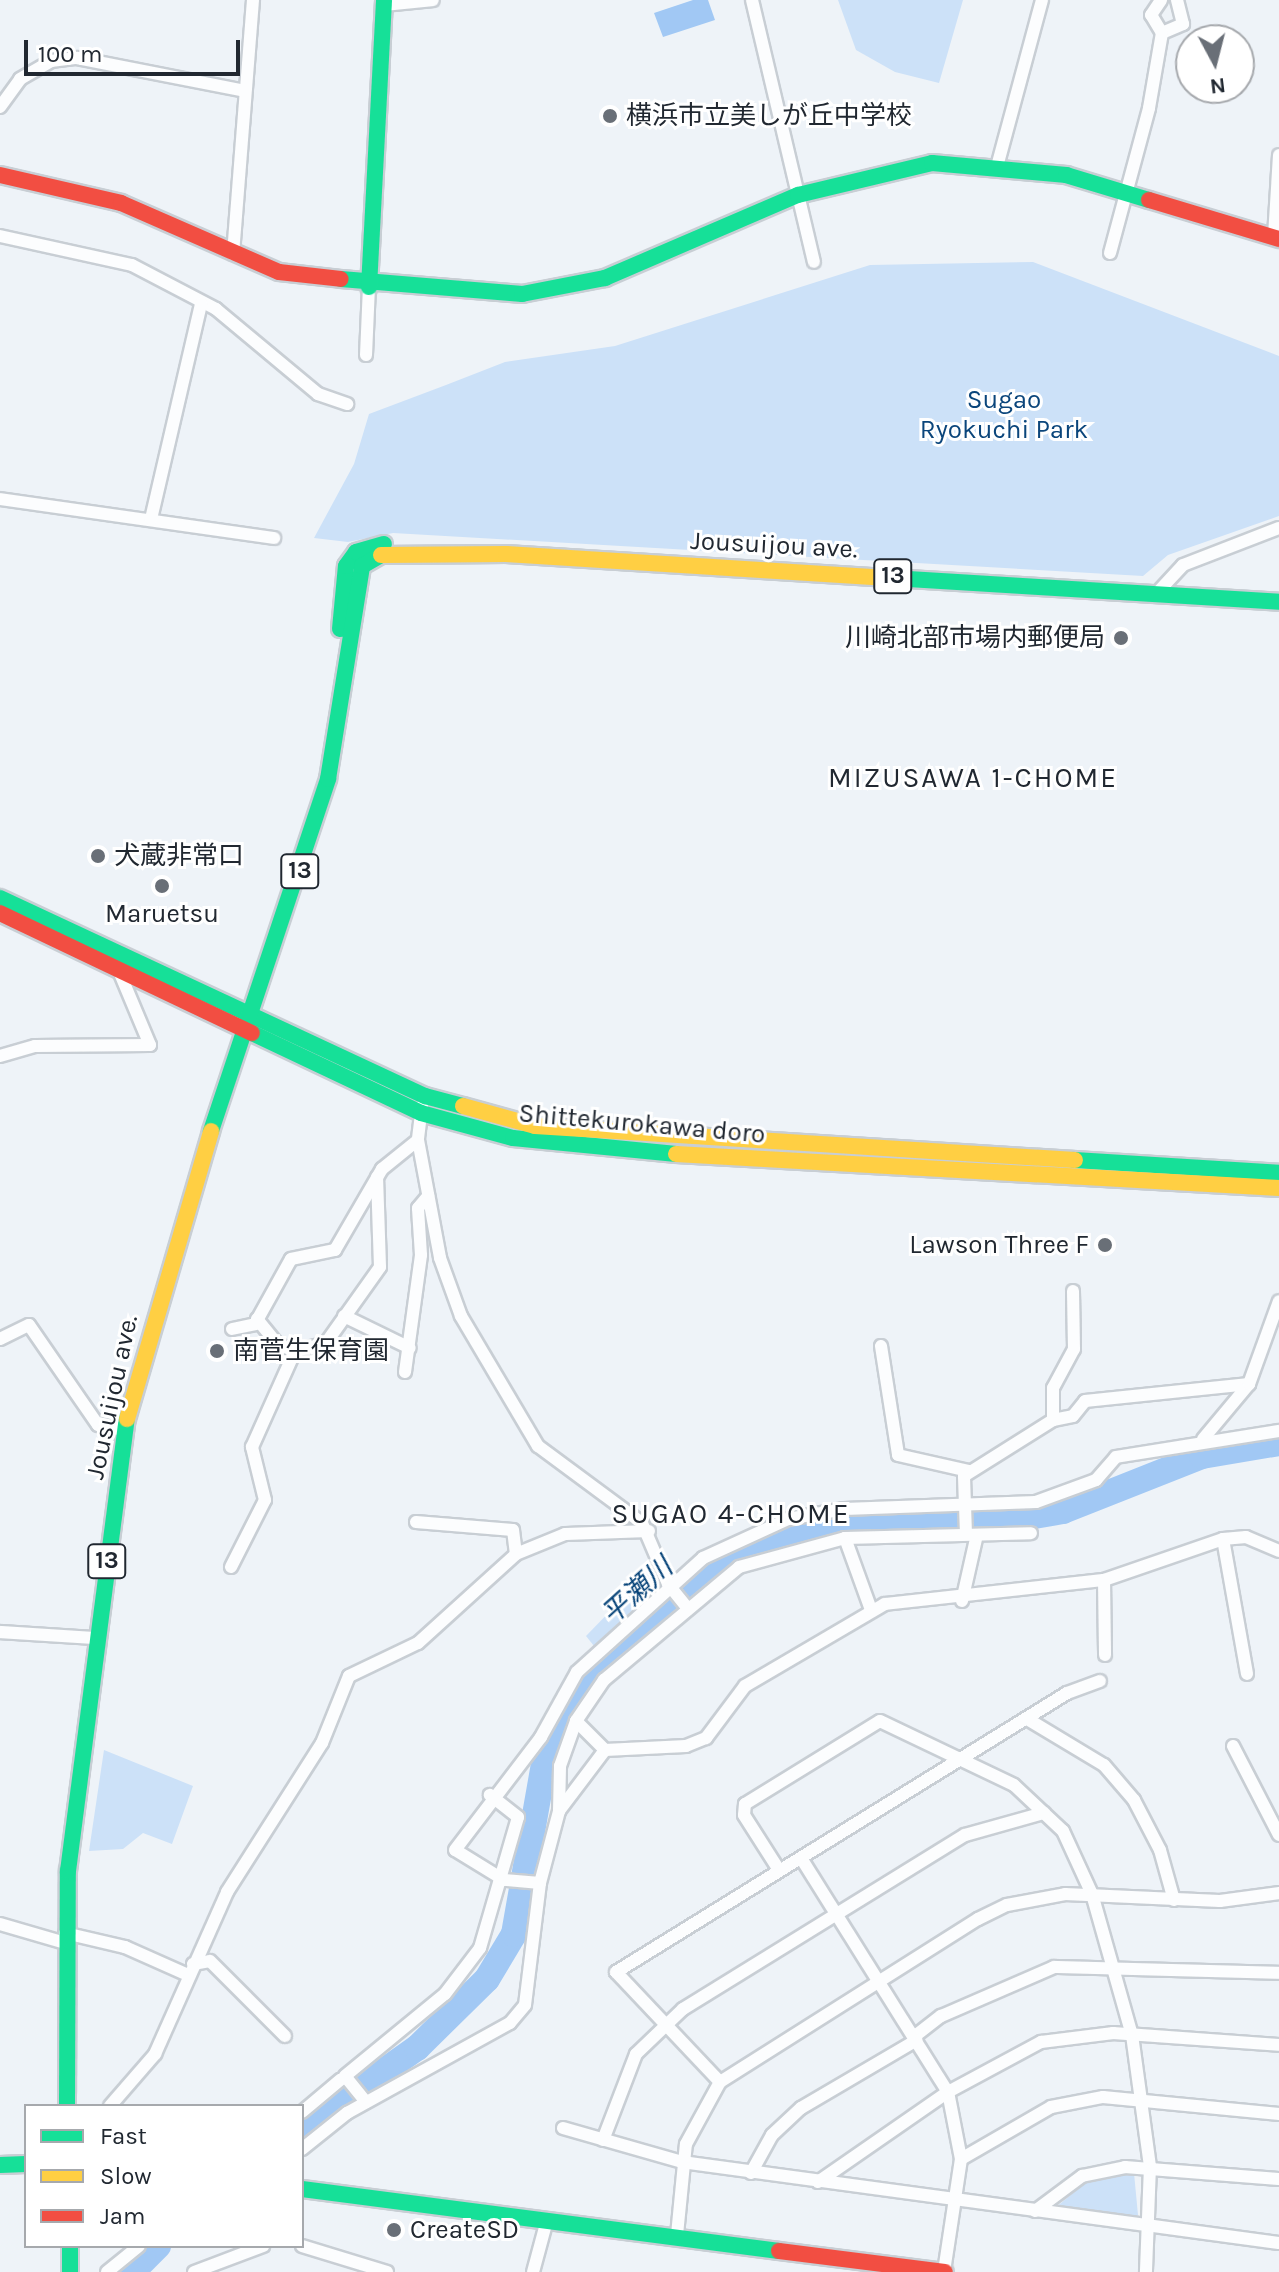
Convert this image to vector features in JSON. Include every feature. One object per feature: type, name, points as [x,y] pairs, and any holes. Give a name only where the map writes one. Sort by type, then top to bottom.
[{"type":"main road","points":[[369,287],[384,2]]},
{"type":"main road","points":[[0,175],[121,203],[279,272],[369,287],[465,294],[559,290],[643,264],[798,195],[906,166],[998,163],[1125,192],[1276,238]]},
{"type":"main road","name":"Jousuijou ave.","points":[[67,2104],[65,1938],[95,1714],[96,1638],[124,1430],[188,1200],[251,1016],[339,723],[362,566],[384,553],[506,554],[1279,602]]},
{"type":"main road","name":"Shittekurokawa doro","points":[[0,898],[425,1096],[535,1126],[607,1135],[1279,1173]]},
{"type":"main road","name":"Shittekurokawa doro","points":[[0,913],[245,1033],[421,1113],[513,1138],[613,1151],[1279,1188]]},
{"type":"main road","points":[[0,2165],[24,2164]]},
{"type":"main road","points":[[304,2189],[677,2235],[870,2266],[944,2272]]},
{"type":"main road","points":[[70,2248],[70,2272]]},
{"type":"street","points":[[233,254],[253,0]]},
{"type":"street","points":[[384,2],[433,0]]},
{"type":"street","points":[[752,0],[814,262]]},
{"type":"street","points":[[998,163],[1042,0]]},
{"type":"street","points":[[1110,253],[1162,33],[1151,15],[1161,0]]},
{"type":"street","points":[[1162,33],[1183,24],[1177,0]]},
{"type":"street","points":[[0,107],[20,79],[51,61],[77,58],[245,91]]},
{"type":"street","points":[[1276,238],[1279,155]]},
{"type":"street","points":[[0,236],[108,257],[201,304],[259,338],[318,394],[347,404]]},
{"type":"street","points":[[366,355],[369,287]]},
{"type":"street","points":[[151,519],[201,304]]},
{"type":"street","points":[[0,499],[274,538]]},
{"type":"street","points":[[1157,593],[1183,565],[1279,528]]},
{"type":"street","points":[[0,1056],[35,1046],[150,1045],[119,971]]},
{"type":"street","points":[[425,1096],[418,1140],[447,1286],[538,1446],[649,1531],[671,1586],[685,1604]]},
{"type":"street","points":[[232,1329],[257,1319],[291,1259],[335,1250],[377,1177],[418,1140]]},
{"type":"street","points":[[257,1319],[277,1344],[295,1351],[326,1343],[380,1267],[377,1177]]},
{"type":"street","points":[[405,1372],[410,1348],[418,1208],[428,1196]]},
{"type":"street","points":[[1053,1420],[1053,1388],[1074,1349],[1073,1291]]},
{"type":"street","points":[[1203,1439],[1249,1384],[1279,1301]]},
{"type":"street","points":[[344,1316],[410,1348]]},
{"type":"street","points":[[0,1339],[29,1325],[98,1425],[124,1430]]},
{"type":"street","points":[[881,1346],[898,1455],[969,1471],[1053,1420],[1073,1416],[1085,1401],[1249,1384]]},
{"type":"street","points":[[231,1567],[265,1500],[252,1447],[295,1351]]},
{"type":"street","points":[[538,1883],[509,1881],[455,1850],[490,1795],[541,1737],[577,1672],[671,1586],[742,1536],[788,1519],[844,1509],[965,1510],[1058,1498],[1096,1480],[1116,1457],[1203,1439],[1279,1431]]},
{"type":"street","points":[[962,1601],[969,1534],[965,1510],[969,1471]]},
{"type":"street","points":[[416,1522],[513,1530],[516,1554]]},
{"type":"street","points":[[112,2104],[155,2054],[190,1970],[253,1847],[322,1743],[349,1676],[418,1643],[516,1554],[565,1534],[649,1531]]},
{"type":"street","points":[[304,2147],[364,2099],[510,2023],[525,2005],[538,1883],[559,1811],[560,1766],[576,1721],[604,1680],[685,1604],[739,1567],[845,1538],[1031,1533]]},
{"type":"street","points":[[576,1721],[605,1750],[686,1746],[706,1738],[745,1686],[871,1610],[962,1601],[1104,1580],[1223,1539],[1246,1537],[1279,1551]]},
{"type":"street","points":[[845,1538],[871,1610]]},
{"type":"street","points":[[1223,1539],[1247,1674]]},
{"type":"street","points":[[1104,1580],[1105,1655]]},
{"type":"street","points":[[0,1632],[96,1638]]},
{"type":"street","points":[[720,2082],[616,1972],[779,1870],[1029,1720],[1100,1681]]},
{"type":"street","points":[[1029,1720],[1104,1765],[1134,1800],[1160,1850],[1174,1900]]},
{"type":"street","points":[[779,1870],[744,1815],[745,1804],[880,1721],[1014,1785],[1044,1813],[1077,1851],[1132,2035],[1150,2166],[1146,2272]]},
{"type":"street","points":[[1233,1746],[1279,1835]]},
{"type":"street","points":[[559,1811],[605,1750]]},
{"type":"street","points":[[364,2099],[345,2076],[466,1970],[509,1881],[518,1817],[490,1795]]},
{"type":"street","points":[[603,2140],[625,2075],[664,2023],[834,1911],[965,1835],[1044,1813]]},
{"type":"street","points":[[801,1858],[948,2092],[961,2159],[944,2272]]},
{"type":"street","points":[[677,2235],[682,2162],[720,2082],[878,1980],[1007,1905],[1092,1894],[1174,1900],[1279,1893]]},
{"type":"street","points":[[0,1924],[125,1947],[190,1970],[210,1961],[285,2036]]},
{"type":"street","points":[[751,2173],[772,2135],[801,2108],[1018,1980],[1054,1967],[1111,1965],[1231,1977],[1279,1973]]},
{"type":"street","points":[[818,2182],[948,2092],[1041,2042],[1132,2035],[1279,2045]]},
{"type":"street","points":[[304,2110],[340,2080]]},
{"type":"street","points":[[961,2159],[1051,2107],[1143,2098],[1279,2114]]},
{"type":"street","points":[[563,2128],[682,2162],[1279,2243]]},
{"type":"street","points":[[1035,2211],[1082,2176],[1150,2166],[1279,2179]]},
{"type":"street","points":[[533,2272],[547,2220]]},
{"type":"street","points":[[304,2247],[387,2272]]},
{"type":"street","points":[[107,2272],[137,2248]]},
{"type":"street","points":[[194,2272],[258,2248]]},
{"type":"green space","points":[[838,0],[963,0],[939,83],[895,72],[856,50]]},
{"type":"green space","name":"Sugao Ryokuchi Park","points":[[1033,262],[1279,356],[1279,516],[1168,555],[1143,576],[393,533],[348,542],[314,538],[354,464],[369,414],[505,362],[615,346],[870,265]]},
{"type":"green space","points":[[653,1567],[655,1589],[594,1646],[586,1636]]},
{"type":"green space","points":[[104,1750],[193,1786],[172,1844],[143,1833],[123,1849],[89,1851]]},
{"type":"green space","points":[[1134,2173],[1138,2215],[1132,2219],[1055,2208],[1090,2179]]},
{"type":"water","points":[[693,0],[708,0],[715,20],[663,37],[654,13]]},
{"type":"waterway","name":"平瀬川","points":[[304,2128],[417,2048],[487,1979],[514,1934],[549,1736],[601,1667],[706,1572],[769,1541],[838,1527],[988,1524],[1063,1511],[1202,1456],[1279,1443]]},
{"type":"waterway","name":"平瀬川","points":[[132,2272],[156,2248]]},
{"type":"traffic: fast","points":[[369,287],[384,0]]},
{"type":"traffic: fast","points":[[341,279],[522,294],[605,278],[798,195],[932,163],[1066,175],[1149,200]]},
{"type":"traffic: fast","points":[[340,629],[346,566],[356,552],[384,544]]},
{"type":"traffic: fast","points":[[211,1131],[328,779],[362,566],[381,555]]},
{"type":"traffic: fast","points":[[892,578],[1279,602]]},
{"type":"traffic: fast","points":[[0,898],[425,1096],[463,1106]]},
{"type":"traffic: fast","points":[[252,1033],[421,1113],[513,1138],[676,1154]]},
{"type":"traffic: fast","points":[[1075,1160],[1279,1173]]},
{"type":"traffic: fast","points":[[67,2104],[68,1871],[127,1419]]},
{"type":"traffic: fast","points":[[0,2165],[24,2164]]},
{"type":"traffic: fast","points":[[304,2189],[779,2251]]},
{"type":"traffic: fast","points":[[70,2248],[70,2272]]},
{"type":"traffic: slow","points":[[381,555],[506,554],[892,578]]},
{"type":"traffic: slow","points":[[463,1106],[535,1126],[1075,1160]]},
{"type":"traffic: slow","points":[[127,1419],[211,1131]]},
{"type":"traffic: slow","points":[[676,1154],[1279,1188]]},
{"type":"traffic: jam","points":[[0,175],[121,203],[279,272],[341,279]]},
{"type":"traffic: jam","points":[[1149,200],[1279,239]]},
{"type":"traffic: jam","points":[[0,913],[252,1033]]},
{"type":"traffic: jam","points":[[779,2251],[945,2272]]},
{"type":"place","name":"横浜市立美しが丘中学校","points":[[610,116]]},
{"type":"place","name":"川崎北部市場内郵便局","points":[[1121,638]]},
{"type":"place","name":"犬蔵非常口","points":[[98,856]]},
{"type":"place","name":"Maruetsu","points":[[162,886]]},
{"type":"place","name":"Lawson Three F","points":[[1105,1245]]},
{"type":"place","name":"南菅生保育園","points":[[217,1351]]},
{"type":"place","name":"CreateSD","points":[[394,2230]]},
{"type":"district","name":"MIZUSAWA 1-CHOME","points":[[973,778]]},
{"type":"district","name":"SUGAO 4-CHOME","points":[[731,1514]]}]
